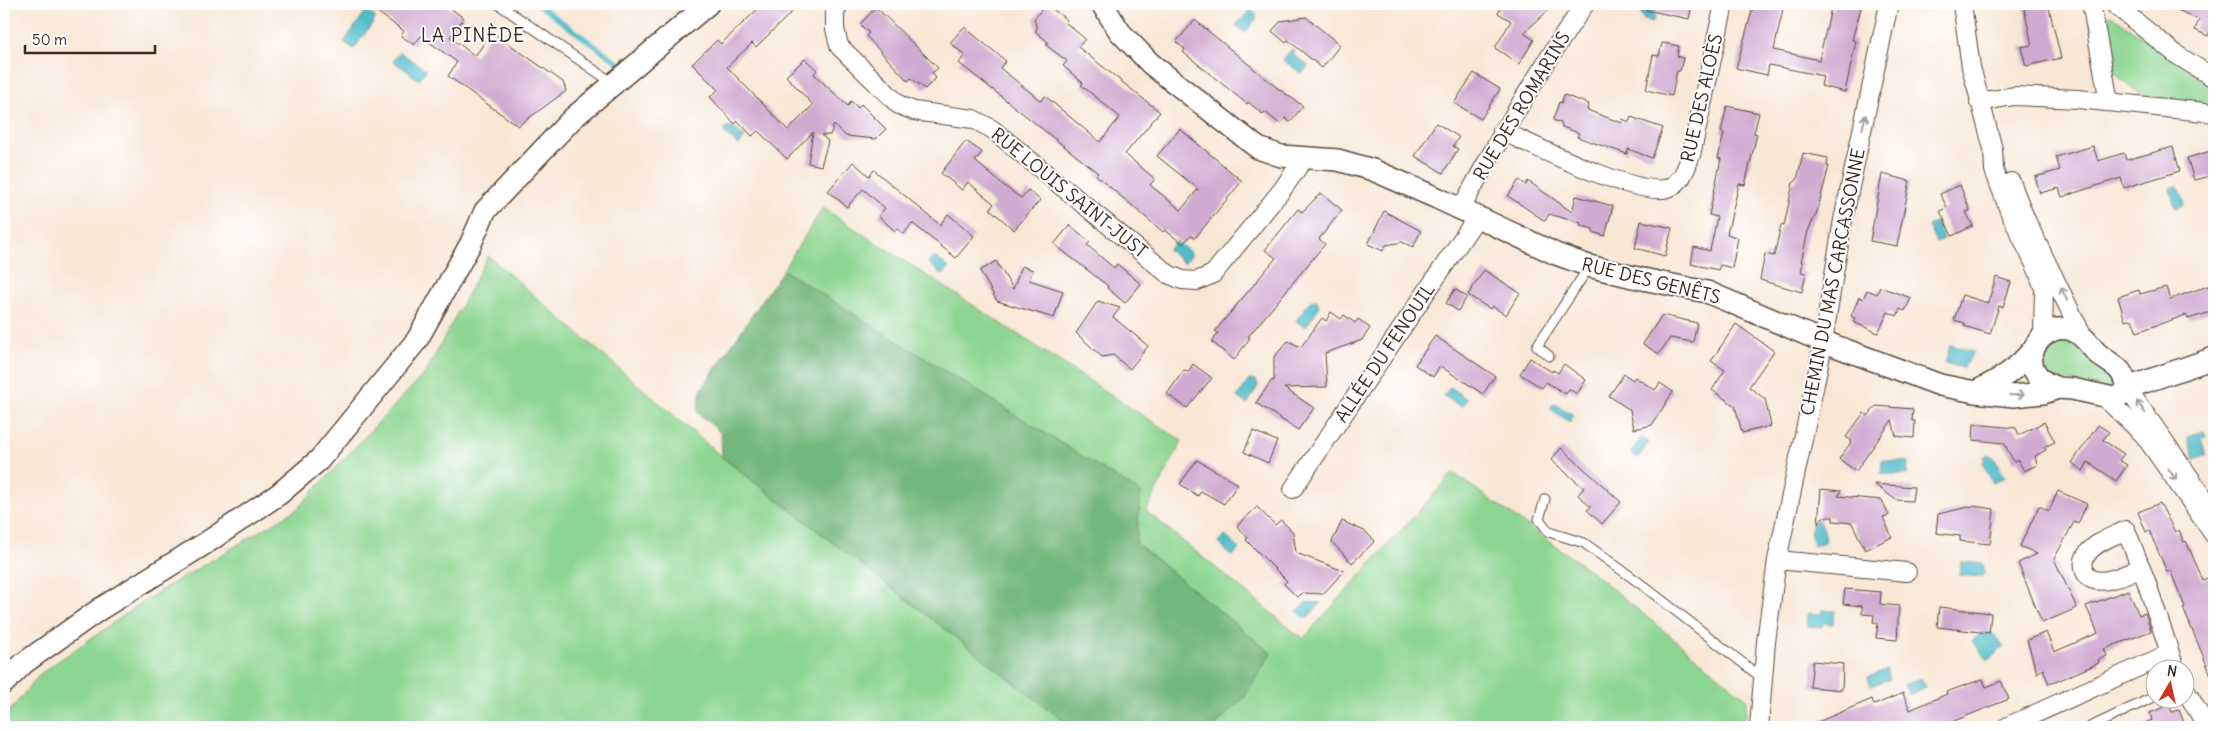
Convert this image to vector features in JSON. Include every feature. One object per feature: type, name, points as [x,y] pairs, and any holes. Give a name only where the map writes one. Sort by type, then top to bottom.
[{"type":"street","points":[[4,683],[24,663],[100,609],[209,542],[279,494],[319,460],[417,340],[471,244],[485,211],[573,118],[708,4]]},
{"type":"street","name":"RUE LOUIS SAINT-JUST","points":[[839,4],[835,13],[835,29],[839,46],[899,105],[914,111],[973,119],[992,129],[1168,274],[1182,280],[1196,281],[1214,274],[1282,190],[1305,157]]},
{"type":"street","name":"RUE DES GENÊTS","points":[[1102,4],[1120,32],[1151,64],[1248,143],[1281,156],[1338,160],[1388,176],[1556,254],[1589,266],[1707,292],[1822,342],[1940,385],[1974,392],[2014,396],[2043,393],[2058,388]]},
{"type":"street","name":"RUE DES ROMARINS","points":[[1469,213],[1502,131],[1545,61],[1585,4]]},
{"type":"street","name":"RUE DES ALOÈS","points":[[1502,131],[1594,173],[1650,188],[1667,188],[1683,177],[1691,155],[1724,4]]},
{"type":"street","name":"CHEMIN DU MAS CARCASSONNE","points":[[1759,727],[1762,678],[1777,560],[1822,342],[1843,220],[1889,4]]},
{"type":"street","points":[[1962,4],[1979,102],[1993,149],[1994,170],[2010,213],[2037,269],[2044,289],[2034,372],[2042,382],[2058,388],[2082,390],[2114,398],[2121,395],[2127,388],[2214,358]]},
{"type":"street","points":[[2096,4],[2092,8],[2109,102]]},
{"type":"street","points":[[2114,4],[2177,54],[2214,78]]},
{"type":"street","points":[[1979,102],[2014,96],[2109,102],[2214,113]]},
{"type":"street","points":[[1993,149],[2004,164],[2026,220],[2084,339]]},
{"type":"street","name":"ALLÉE DU FENOUIL","points":[[1293,488],[1469,213]]},
{"type":"street","points":[[1974,392],[2008,375],[2021,364],[2039,341],[2051,331],[2068,329],[2084,339],[2096,352],[2119,367],[2179,369]]},
{"type":"street","points":[[2119,367],[2127,388],[2214,512]]},
{"type":"street","points":[[2104,397],[2144,434],[2214,535]]},
{"type":"street","points":[[1777,560],[1907,572]]},
{"type":"street","points":[[2141,567],[2170,658]]},
{"type":"street","points":[[2006,727],[2146,672]]},
{"type":"street","points":[[2196,708],[2207,727]]},
{"type":"lane","points":[[498,4],[614,84]]},
{"type":"lane","points":[[1549,356],[1537,346],[1589,266]]},
{"type":"lane","points":[[1545,499],[1539,519],[1549,532],[1584,543],[1641,584],[1762,678]]},
{"type":"lane","points":[[2090,727],[2146,701]]},
{"type":"green space","points":[[2111,15],[2214,88],[2214,103],[2210,105],[2162,100],[2135,91],[2124,82],[2114,70],[2103,36],[2103,19]]},
{"type":"green space","points":[[823,208],[1182,441],[1146,511],[1303,639],[1453,473],[1592,572],[1747,699],[1745,727],[1213,727],[1244,698],[1271,653],[1136,543],[1140,493],[783,270]]},
{"type":"green space","points":[[488,256],[722,457],[1072,727],[4,727],[4,718],[40,674],[150,597],[296,510],[426,372]]},
{"type":"green space","points":[[783,270],[1141,493],[1136,543],[1271,653],[1244,698],[1213,727],[1072,727],[722,457],[721,433],[697,412],[701,390]]},
{"type":"green space","points":[[2059,342],[2076,345],[2116,376],[2116,391],[2047,376],[2045,356],[2050,348]]},
{"type":"water","points":[[1639,4],[1649,4],[1655,15],[1653,22],[1644,20],[1638,9]]},
{"type":"water","points":[[366,11],[376,18],[354,49],[344,42]]},
{"type":"water","points":[[1249,11],[1254,11],[1257,18],[1245,33],[1236,25]]},
{"type":"water","points":[[1292,49],[1295,52],[1293,54],[1308,66],[1302,74],[1283,60]]},
{"type":"water","points":[[400,52],[426,70],[419,80],[393,61]]},
{"type":"water","points":[[731,127],[745,137],[739,145],[726,135],[724,129]]},
{"type":"water","points":[[2178,186],[2184,199],[2184,205],[2177,208],[2175,207],[2170,190],[2171,187]]},
{"type":"water","points":[[1936,222],[1944,239],[1936,243],[1928,226]]},
{"type":"water","points":[[1176,241],[1192,254],[1184,263],[1168,250]]},
{"type":"water","points":[[934,256],[949,268],[943,275],[928,263]]},
{"type":"water","points":[[1317,300],[1319,307],[1306,327],[1296,321],[1310,301]]},
{"type":"water","points":[[1950,345],[1974,352],[1963,368],[1945,363]]},
{"type":"water","points":[[1249,380],[1256,380],[1258,386],[1247,404],[1237,397]]},
{"type":"water","points":[[1450,387],[1467,399],[1462,407],[1444,396]]},
{"type":"water","points":[[1554,403],[1574,415],[1570,422],[1550,409]]},
{"type":"water","points":[[2204,431],[2206,436],[2201,438],[2206,455],[2194,459],[2187,437]]},
{"type":"water","points":[[1641,437],[1649,442],[1638,458],[1631,453]]},
{"type":"water","points":[[1989,454],[1991,457],[1993,456],[2005,477],[1993,483],[1982,462],[1985,460],[1983,457]]},
{"type":"water","points":[[1882,460],[1908,462],[1907,475],[1881,473]]},
{"type":"water","points":[[1817,521],[1823,528],[1825,539],[1824,542],[1814,546],[1810,533],[1813,523]]},
{"type":"water","points":[[1225,535],[1239,549],[1232,557],[1218,542]]},
{"type":"water","points":[[1961,562],[1983,564],[1985,573],[1982,577],[1959,575]]},
{"type":"water","points":[[1306,602],[1321,603],[1306,619],[1297,611]]},
{"type":"water","points":[[1822,610],[1835,611],[1833,624],[1823,623],[1822,627],[1807,626],[1808,613],[1821,614]]},
{"type":"water","points":[[1983,632],[1993,633],[2004,647],[1988,660],[1972,641]]},
{"type":"water","points":[[1887,669],[1890,679],[1870,686],[1868,677]]},
{"type":"water","points":[[1921,678],[1926,687],[1909,695],[1904,685]]},
{"type":"building","points":[[366,4],[444,4],[464,18],[450,37],[475,56],[492,32],[563,82],[566,91],[518,126],[448,76],[457,62],[421,36],[414,45],[401,36],[404,31]]},
{"type":"building","points":[[763,4],[800,4],[756,47],[752,43],[727,67],[788,130],[813,105],[786,76],[805,59],[817,70],[814,74],[848,106],[851,101],[858,108],[861,104],[886,129],[876,139],[846,136],[834,125],[830,135],[821,135],[828,141],[821,166],[808,163],[813,132],[787,159],[758,131],[752,136],[738,121],[735,124],[710,97],[718,90],[692,64],[717,40],[721,44]]},
{"type":"building","points":[[1046,4],[1067,20],[1065,22],[1085,39],[1078,47],[1160,112],[1125,154],[1155,179],[1150,185],[1181,210],[1198,189],[1157,156],[1180,129],[1242,181],[1195,238],[1191,235],[1183,244],[1165,230],[1163,232],[1096,175],[1098,173],[959,63],[965,55],[950,43],[964,27],[1006,61],[1000,68],[1041,101],[1045,96],[1100,142],[1120,117],[1081,85],[1083,83],[1063,66],[1067,61],[1046,45],[1048,42],[1035,31],[1037,29],[1034,19]]},
{"type":"building","points":[[1504,4],[1555,4],[1524,33],[1534,40],[1519,64],[1495,48],[1511,21],[1498,13]]},
{"type":"building","points":[[1647,4],[1692,4],[1689,19],[1646,10]]},
{"type":"building","points":[[1754,4],[1784,4],[1774,50],[1819,60],[1831,8],[1834,9],[1835,4],[1862,4],[1852,40],[1856,41],[1845,92],[1821,86],[1823,76],[1769,65],[1767,75],[1736,68]]},
{"type":"building","points":[[2023,4],[2048,4],[2061,58],[2026,66],[2021,47],[2032,45]]},
{"type":"building","points":[[2165,4],[2214,4],[2214,27],[2208,36],[2195,30],[2199,20]]},
{"type":"building","points":[[876,7],[938,68],[932,73],[936,78],[925,89],[911,78],[908,81],[866,36],[869,33],[860,24]]},
{"type":"building","points":[[1306,17],[1340,45],[1322,68],[1288,40],[1286,43],[1272,31],[1281,21]]},
{"type":"building","points":[[1195,20],[1276,87],[1303,106],[1290,122],[1285,118],[1280,124],[1265,112],[1263,114],[1248,102],[1247,104],[1183,52],[1185,49],[1176,42]]},
{"type":"building","points":[[1662,43],[1679,46],[1677,56],[1683,58],[1680,71],[1677,71],[1672,96],[1646,90],[1653,55],[1659,56]]},
{"type":"building","points":[[1474,73],[1500,89],[1481,119],[1454,103]]},
{"type":"building","points":[[1564,95],[1589,104],[1587,110],[1622,123],[1623,119],[1629,122],[1631,117],[1663,128],[1652,158],[1628,149],[1627,154],[1577,137],[1579,133],[1562,127],[1561,123],[1553,120],[1559,102],[1561,103]]},
{"type":"building","points":[[1727,106],[1759,113],[1754,133],[1757,134],[1745,185],[1739,184],[1727,234],[1738,238],[1732,268],[1720,265],[1718,270],[1691,264],[1694,247],[1710,251],[1717,217],[1709,215],[1721,159],[1718,158],[1724,133],[1721,132]]},
{"type":"building","points":[[1436,123],[1459,137],[1453,146],[1458,149],[1443,173],[1415,156]]},
{"type":"building","points":[[966,141],[982,152],[975,161],[1007,188],[1021,198],[1028,190],[1040,200],[1014,230],[990,209],[994,204],[968,182],[962,190],[941,173]]},
{"type":"building","points":[[2093,146],[2098,161],[2124,153],[2126,160],[2173,147],[2180,171],[2124,188],[2121,178],[2062,197],[2059,188],[2040,193],[2035,177],[2060,170],[2056,157]]},
{"type":"building","points":[[2214,150],[2214,175],[2194,180],[2187,158]]},
{"type":"building","points":[[1803,153],[1828,158],[1827,166],[1829,166],[1817,212],[1808,231],[1801,262],[1803,262],[1801,272],[1806,273],[1802,292],[1760,280],[1765,254],[1774,256],[1781,225],[1784,226],[1793,183],[1797,180]]},
{"type":"building","points":[[853,162],[869,176],[874,170],[940,225],[948,214],[974,236],[956,258],[912,223],[904,234],[897,228],[895,231],[878,216],[885,208],[863,189],[847,207],[828,191]]},
{"type":"building","points":[[1882,174],[1910,181],[1897,246],[1870,241]]},
{"type":"building","points":[[1519,180],[1526,185],[1528,181],[1572,212],[1576,196],[1613,206],[1605,236],[1593,232],[1593,229],[1580,225],[1581,223],[1549,214],[1545,221],[1508,196]]},
{"type":"building","points":[[1960,185],[1970,211],[1966,212],[1973,226],[1952,236],[1940,211],[1947,207],[1940,194]]},
{"type":"building","points":[[1321,193],[1342,210],[1319,239],[1325,244],[1248,337],[1250,338],[1234,360],[1212,342],[1218,333],[1215,331],[1276,258],[1265,250],[1298,209],[1302,212]]},
{"type":"building","points":[[1384,211],[1421,231],[1413,247],[1402,242],[1386,245],[1383,251],[1368,244]]},
{"type":"building","points":[[1641,221],[1672,228],[1665,256],[1635,248]]},
{"type":"building","points":[[1070,225],[1090,242],[1087,245],[1114,268],[1117,264],[1141,284],[1125,303],[1107,288],[1108,286],[1054,244]]},
{"type":"building","points":[[996,261],[1013,289],[1022,266],[1033,270],[1029,280],[1063,291],[1054,318],[997,301],[980,271]]},
{"type":"building","points":[[1484,270],[1520,293],[1506,315],[1492,306],[1490,309],[1468,295]]},
{"type":"building","points":[[1996,277],[2011,282],[2003,307],[1999,306],[1990,334],[1964,326],[1965,323],[1954,320],[1962,295],[1988,303]]},
{"type":"building","points":[[2214,284],[2214,311],[2188,319],[2186,315],[2137,332],[2132,319],[2125,321],[2118,297],[2139,290],[2140,294],[2166,287],[2170,299]]},
{"type":"building","points":[[1880,287],[1911,298],[1905,311],[1900,309],[1897,316],[1888,312],[1878,333],[1853,322],[1855,318],[1851,316],[1859,297],[1863,299],[1867,290],[1877,294]]},
{"type":"building","points":[[1455,289],[1467,297],[1458,311],[1446,303]]},
{"type":"building","points":[[1098,301],[1120,308],[1113,317],[1148,346],[1130,369],[1113,355],[1102,357],[1076,333]]},
{"type":"building","points":[[1331,312],[1341,319],[1344,315],[1355,323],[1358,319],[1370,328],[1362,340],[1325,353],[1327,387],[1284,388],[1314,408],[1298,430],[1256,403],[1272,380],[1274,381],[1274,357],[1288,341],[1301,347],[1322,318],[1326,321]]},
{"type":"building","points":[[1662,315],[1697,323],[1693,342],[1670,338],[1659,354],[1643,344]]},
{"type":"building","points":[[1736,324],[1774,351],[1749,387],[1765,399],[1771,426],[1742,433],[1735,406],[1712,390],[1725,370],[1711,361]]},
{"type":"building","points":[[1435,336],[1495,376],[1483,394],[1440,366],[1433,377],[1415,365]]},
{"type":"building","points":[[1530,358],[1552,372],[1553,370],[1558,373],[1564,364],[1586,380],[1577,394],[1569,389],[1566,394],[1546,382],[1542,388],[1520,374]]},
{"type":"building","points":[[1193,364],[1212,378],[1187,408],[1167,394],[1184,370],[1188,372]]},
{"type":"building","points":[[1624,374],[1633,380],[1635,377],[1655,390],[1660,383],[1673,392],[1652,425],[1634,429],[1630,410],[1609,396]]},
{"type":"building","points":[[1876,406],[1913,409],[1912,421],[1915,421],[1914,438],[1896,436],[1892,420],[1856,471],[1839,459],[1852,441],[1846,437],[1864,413],[1868,416]]},
{"type":"building","points":[[2044,422],[2055,442],[2044,447],[2046,450],[2035,456],[2037,465],[2024,471],[2018,460],[2014,462],[2004,443],[1973,440],[1974,424],[2016,428],[2019,435]]},
{"type":"building","points":[[2098,425],[2109,432],[2103,440],[2124,454],[2119,460],[2127,465],[2116,481],[2088,462],[2083,471],[2072,463]]},
{"type":"building","points":[[1253,431],[1277,441],[1268,463],[1244,452]]},
{"type":"building","points":[[1561,448],[1621,502],[1602,524],[1587,510],[1591,507],[1578,495],[1584,488],[1551,460]]},
{"type":"building","points":[[1197,460],[1238,484],[1224,504],[1201,491],[1198,496],[1180,484]]},
{"type":"building","points":[[1874,484],[1914,487],[1912,501],[1896,500]]},
{"type":"building","points":[[1821,489],[1841,491],[1838,496],[1882,500],[1889,515],[1883,517],[1892,537],[1865,550],[1852,523],[1833,521],[1833,517],[1823,517],[1818,524]]},
{"type":"building","points":[[2058,491],[2087,504],[2078,524],[2074,522],[2054,559],[2077,608],[2042,623],[2018,563],[2037,554],[2020,546],[2039,506],[2049,511]]},
{"type":"building","points":[[2160,503],[2175,532],[2179,530],[2184,542],[2186,541],[2203,580],[2214,575],[2214,682],[2183,608],[2185,607],[2170,570],[2167,572],[2149,530],[2146,532],[2138,512]]},
{"type":"building","points":[[1973,506],[1994,509],[1990,544],[1960,541],[1960,536],[1936,533],[1938,514]]},
{"type":"building","points":[[1257,507],[1275,525],[1281,520],[1293,532],[1296,553],[1344,571],[1323,594],[1303,593],[1297,597],[1284,584],[1287,581],[1246,540],[1248,538],[1237,526]]},
{"type":"building","points":[[1342,521],[1366,532],[1375,541],[1352,563],[1332,542]]},
{"type":"building","points":[[1845,589],[1881,592],[1880,604],[1899,606],[1897,640],[1876,638],[1878,623],[1873,622],[1874,615],[1862,614],[1862,606],[1843,604]]},
{"type":"building","points":[[2128,590],[2139,615],[2145,613],[2151,631],[2104,649],[2107,656],[2098,660],[2099,663],[2055,682],[2049,684],[2043,669],[2037,673],[2027,640],[2046,632],[2054,652],[2098,633],[2086,606]]},
{"type":"building","points":[[1939,607],[1991,613],[1989,633],[1937,627]]},
{"type":"building","points":[[1813,661],[1843,664],[1842,690],[1810,687]]},
{"type":"building","points":[[1983,679],[1986,687],[2001,681],[2009,699],[1939,727],[1806,727],[1872,699],[1874,705],[1903,693],[1910,710],[1947,694],[1946,692]]},
{"type":"building","points":[[2162,708],[2170,708],[2172,712],[2179,710],[2186,727],[2137,727],[2152,720],[2150,713]]},
{"type":"waterway","points":[[537,4],[623,66]]},
{"type":"district","name":"LA PINÈDE","points":[[473,35]]}]
